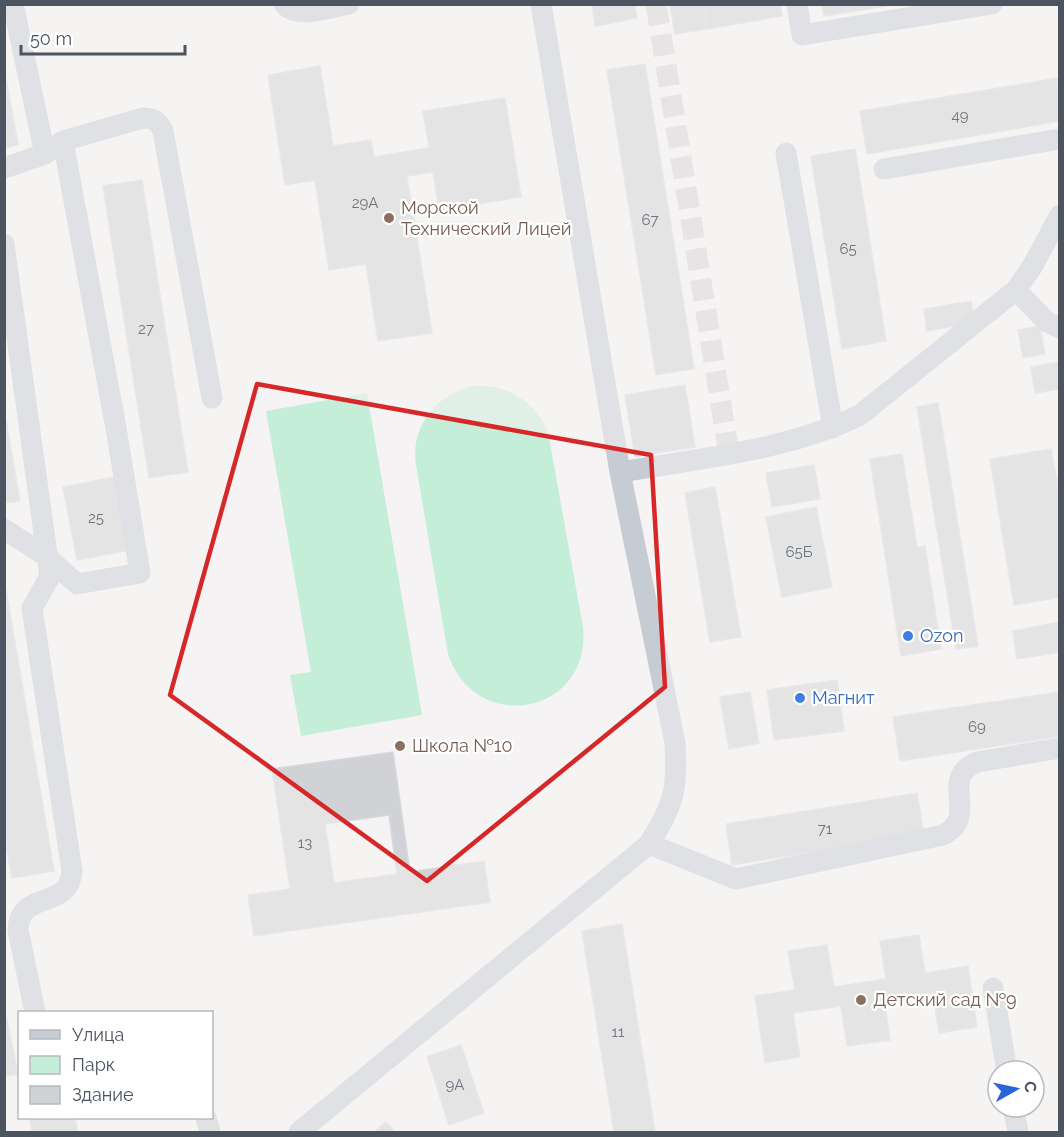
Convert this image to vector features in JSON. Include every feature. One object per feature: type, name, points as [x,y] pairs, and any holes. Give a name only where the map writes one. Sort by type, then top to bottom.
[{"type":"lane","points":[[14,4],[45,154]]},
{"type":"lane","points":[[284,4],[292,12],[349,4]]},
{"type":"lane","points":[[299,1132],[649,844],[670,809],[677,776],[675,743],[620,472],[541,4]]},
{"type":"lane","points":[[797,4],[802,35],[992,4]]},
{"type":"lane","points":[[4,168],[45,154],[63,141],[143,118],[152,118],[159,123],[164,131],[212,398]]},
{"type":"lane","points":[[884,169],[1059,140]]},
{"type":"lane","points":[[4,529],[46,556],[77,584],[140,573],[112,404],[63,141]]},
{"type":"lane","points":[[786,153],[832,428]]},
{"type":"lane","points":[[620,472],[729,454],[832,428],[860,415],[1016,290],[1032,267],[1059,214]]},
{"type":"lane","points":[[4,244],[50,576],[33,608],[72,871],[71,882],[66,891],[33,903],[24,909],[18,919],[18,930],[35,1011]]},
{"type":"lane","points":[[1016,290],[1047,322],[1059,328]]},
{"type":"lane","points":[[112,404],[115,427]]},
{"type":"lane","points":[[649,844],[736,879],[943,835],[953,830],[959,821],[959,776],[966,767],[976,762],[1059,748]]},
{"type":"lane","points":[[993,988],[1005,1059]]},
{"type":"highlighted area","points":[[257,384],[651,455],[665,687],[427,881],[170,695]]},
{"type":"green space","points":[[473,386],[498,388],[518,397],[535,411],[548,432],[583,627],[581,657],[570,680],[552,696],[529,704],[505,705],[482,697],[462,680],[448,654],[415,451],[417,437],[429,414],[448,396]]},
{"type":"green space","points":[[367,393],[422,715],[301,736],[290,675],[311,672],[266,411]]},
{"type":"building","points":[[592,4],[635,4],[637,18],[595,26]]},
{"type":"building","points":[[670,4],[703,4],[707,29],[675,34]]},
{"type":"building","points":[[703,4],[780,4],[782,16],[707,29]]},
{"type":"building","points":[[822,4],[899,4],[824,16]]},
{"type":"building","points":[[645,64],[694,369],[656,375],[607,70]]},
{"type":"building","points":[[320,66],[333,146],[371,140],[374,157],[429,148],[423,111],[505,98],[521,197],[439,210],[433,172],[407,176],[432,333],[378,341],[366,264],[329,270],[315,180],[285,185],[268,75]]},
{"type":"building","points":[[4,68],[18,145],[4,148]]},
{"type":"building","points":[[1058,78],[1060,121],[867,154],[860,111]]},
{"type":"building","points":[[855,149],[886,341],[842,349],[811,156]]},
{"type":"building","points":[[142,180],[188,472],[149,478],[103,186]]},
{"type":"building","points":[[971,301],[975,322],[927,331],[924,309]]},
{"type":"building","points":[[1040,326],[1045,354],[1023,358],[1018,330]]},
{"type":"building","points":[[1060,362],[1060,389],[1035,393],[1031,367]]},
{"type":"building","points":[[685,385],[695,447],[635,456],[625,395]]},
{"type":"building","points":[[938,403],[978,646],[956,649],[917,407]]},
{"type":"building","points":[[4,409],[20,501],[4,503]]},
{"type":"building","points":[[1051,449],[1060,498],[1060,597],[1014,605],[990,459]]},
{"type":"building","points":[[902,454],[917,547],[925,546],[941,649],[901,656],[870,459]]},
{"type":"building","points":[[814,465],[820,499],[772,507],[766,473]]},
{"type":"building","points":[[115,477],[130,550],[77,560],[63,487]]},
{"type":"building","points":[[715,487],[741,637],[710,642],[685,493]]},
{"type":"building","points":[[816,507],[832,587],[782,597],[766,517]]},
{"type":"building","points":[[4,578],[54,871],[12,878],[4,835]]},
{"type":"building","points":[[1060,622],[1060,652],[1017,659],[1013,631]]},
{"type":"building","points":[[837,680],[844,731],[774,740],[767,690]]},
{"type":"building","points":[[750,692],[759,743],[729,749],[720,697]]},
{"type":"building","points":[[1060,692],[1060,736],[900,761],[893,717]]},
{"type":"building","points":[[393,752],[410,872],[484,861],[490,902],[254,936],[248,895],[290,889],[272,769]],"holes":[[[389,815],[397,874],[334,883],[325,824]]]},
{"type":"building","points":[[917,793],[924,834],[732,865],[726,824]]},
{"type":"building","points":[[622,924],[655,1132],[614,1132],[582,931]]},
{"type":"building","points":[[919,935],[925,973],[968,966],[977,1027],[939,1033],[933,993],[884,1000],[890,1040],[847,1046],[841,1006],[793,1013],[800,1057],[765,1063],[755,996],[795,990],[788,951],[827,945],[834,987],[886,979],[880,941]]},
{"type":"building","points":[[4,1006],[18,1074],[4,1076]]},
{"type":"building","points":[[461,1045],[484,1113],[449,1125],[427,1057]]},
{"type":"building","points":[[30,1119],[75,1119],[78,1132],[32,1132]]},
{"type":"building","points":[[386,1122],[395,1132],[374,1132]]},
{"type":"tunnel","points":[[656,4],[729,454]]},
{"type":"place","name":"Морской Технический Лицей","points":[[389,218]]},
{"type":"place","name":"Ozon","points":[[908,636]]},
{"type":"place","name":"Магнит","points":[[800,698]]},
{"type":"place","name":"Школа №10","points":[[400,746]]},
{"type":"place","name":"Детский сад №9","points":[[861,1000]]}]
